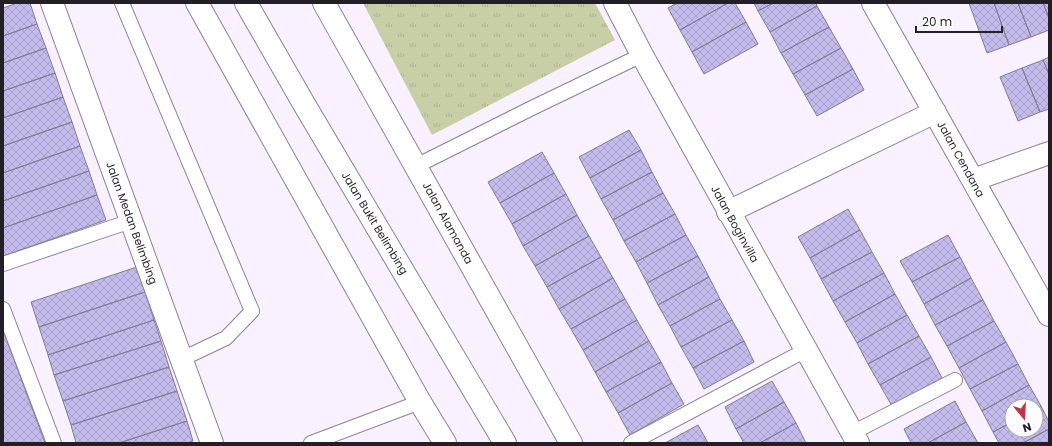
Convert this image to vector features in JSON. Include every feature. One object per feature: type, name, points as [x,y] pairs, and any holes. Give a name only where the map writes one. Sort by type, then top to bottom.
[{"type":"street","name":"Jalan Medan Belimbing","points":[[52,3],[212,443]]},
{"type":"street","points":[[197,3],[420,402],[445,443]]},
{"type":"street","name":"Jalan Bukit Belimbing","points":[[246,3],[304,104],[505,443]]},
{"type":"street","name":"Jalan Alamanda","points":[[324,3],[571,443]]},
{"type":"street","name":"Jalan Boginvilla","points":[[615,3],[728,212],[855,438]]},
{"type":"street","name":"Jalan Cendana","points":[[874,3],[1049,315]]},
{"type":"street","points":[[728,212],[935,112]]},
{"type":"street","points":[[973,180],[1049,153]]},
{"type":"lane","points":[[122,3],[252,311],[226,338],[182,359]]},
{"type":"lane","points":[[416,166],[642,55]]},
{"type":"lane","points":[[3,264],[131,221]]},
{"type":"lane","points":[[3,309],[54,443]]},
{"type":"lane","points":[[631,443],[806,350]]},
{"type":"lane","points":[[855,438],[955,380]]},
{"type":"lane","points":[[311,443],[420,402]]},
{"type":"green space","points":[[363,3],[595,3],[615,40],[432,135]]},
{"type":"building","points":[[17,3],[30,3],[37,24],[3,36],[3,8]]},
{"type":"building","points":[[677,3],[728,3],[680,30],[668,8]]},
{"type":"building","points":[[728,3],[735,3],[746,22],[692,52],[680,30]]},
{"type":"building","points":[[754,3],[773,3],[758,11]]},
{"type":"building","points":[[773,3],[816,3],[817,6],[770,32],[758,11]]},
{"type":"building","points":[[969,3],[994,3],[1009,45],[987,53]]},
{"type":"building","points":[[994,3],[1018,3],[1031,37],[1009,45]]},
{"type":"building","points":[[1018,3],[1043,3],[1049,18],[1049,30],[1031,37]]},
{"type":"building","points":[[1043,3],[1049,3],[1049,18]]},
{"type":"building","points":[[817,6],[829,27],[781,53],[770,32]]},
{"type":"building","points":[[746,22],[758,44],[704,74],[692,52]]},
{"type":"building","points":[[37,24],[46,48],[3,63],[3,36]]},
{"type":"building","points":[[829,27],[841,48],[793,74],[781,53]]},
{"type":"building","points":[[46,48],[55,73],[3,91],[3,63]]},
{"type":"building","points":[[841,48],[853,69],[805,95],[793,74]]},
{"type":"building","points":[[1049,57],[1049,74],[1043,60]]},
{"type":"building","points":[[1043,60],[1049,74],[1049,109],[1040,112],[1022,68]]},
{"type":"building","points":[[1022,68],[1040,112],[1018,121],[1000,77]]},
{"type":"building","points":[[853,69],[864,90],[817,116],[805,95]]},
{"type":"building","points":[[55,73],[63,97],[3,118],[3,91]]},
{"type":"building","points":[[63,97],[72,122],[3,146],[3,118]]},
{"type":"building","points":[[72,122],[80,146],[3,173],[3,146]]},
{"type":"building","points":[[629,130],[641,150],[590,178],[579,157]]},
{"type":"building","points":[[80,146],[89,171],[3,201],[3,173]]},
{"type":"building","points":[[641,150],[652,172],[601,199],[590,178]]},
{"type":"building","points":[[542,152],[554,173],[500,203],[488,182]]},
{"type":"building","points":[[89,171],[97,195],[3,228],[3,201]]},
{"type":"building","points":[[652,172],[663,193],[613,220],[601,199]]},
{"type":"building","points":[[554,173],[566,194],[512,224],[500,203]]},
{"type":"building","points":[[663,193],[675,214],[624,241],[613,220]]},
{"type":"building","points":[[566,194],[577,215],[523,246],[512,224]]},
{"type":"building","points":[[97,195],[106,220],[3,256],[3,228]]},
{"type":"building","points":[[848,209],[860,230],[810,258],[798,237]]},
{"type":"building","points":[[675,214],[686,235],[636,262],[624,241]]},
{"type":"building","points":[[577,215],[589,236],[535,266],[523,246]]},
{"type":"building","points":[[860,230],[872,252],[821,279],[810,258]]},
{"type":"building","points":[[686,235],[698,256],[647,283],[636,262]]},
{"type":"building","points":[[948,235],[960,257],[912,282],[900,261]]},
{"type":"building","points":[[589,236],[601,257],[547,287],[535,266]]},
{"type":"building","points":[[872,252],[884,273],[833,301],[821,279]]},
{"type":"building","points":[[698,256],[709,277],[658,305],[647,283]]},
{"type":"building","points":[[601,257],[613,278],[559,309],[547,287]]},
{"type":"building","points":[[960,257],[971,278],[924,304],[912,282]]},
{"type":"building","points":[[137,267],[145,292],[39,327],[31,302]]},
{"type":"building","points":[[884,273],[895,294],[845,322],[833,301]]},
{"type":"building","points":[[709,277],[720,299],[670,326],[658,305]]},
{"type":"building","points":[[613,278],[625,299],[571,329],[559,309]]},
{"type":"building","points":[[971,278],[983,300],[935,325],[924,304]]},
{"type":"building","points":[[145,292],[154,320],[48,355],[39,327]]},
{"type":"building","points":[[895,294],[907,315],[857,343],[845,322]]},
{"type":"building","points":[[625,299],[637,320],[583,350],[571,329]]},
{"type":"building","points":[[720,299],[732,320],[681,347],[670,326]]},
{"type":"building","points":[[983,300],[994,321],[947,346],[935,325]]},
{"type":"building","points":[[907,315],[919,336],[868,364],[857,343]]},
{"type":"building","points":[[154,320],[161,341],[54,375],[48,355]]},
{"type":"building","points":[[637,320],[649,341],[595,372],[583,350]]},
{"type":"building","points":[[732,320],[744,341],[693,368],[681,347]]},
{"type":"building","points":[[994,321],[1006,342],[959,368],[947,346]]},
{"type":"building","points":[[3,330],[45,443],[3,443]]},
{"type":"building","points":[[919,336],[931,357],[880,385],[868,364]]},
{"type":"building","points":[[161,341],[169,367],[63,401],[54,375]]},
{"type":"building","points":[[649,341],[661,362],[606,392],[595,372]]},
{"type":"building","points":[[744,341],[754,362],[704,389],[693,368]]},
{"type":"building","points":[[1006,342],[1018,364],[970,389],[959,368]]},
{"type":"building","points":[[931,357],[942,378],[892,406],[880,385]]},
{"type":"building","points":[[661,362],[672,383],[618,413],[606,392]]},
{"type":"building","points":[[1018,364],[1029,385],[982,411],[970,389]]},
{"type":"building","points":[[169,367],[177,391],[71,425],[63,401]]},
{"type":"building","points":[[772,381],[784,402],[736,429],[725,407]]},
{"type":"building","points":[[672,383],[684,404],[630,435],[618,413]]},
{"type":"building","points":[[1029,385],[1036,398],[1006,398]]},
{"type":"building","points":[[177,391],[187,421],[119,443],[76,443],[71,425]]},
{"type":"building","points":[[1004,399],[1004,426],[993,432],[982,411]]},
{"type":"building","points":[[955,401],[966,422],[928,443],[911,443],[904,429]]},
{"type":"building","points":[[784,402],[796,423],[760,443],[744,443],[736,429]]},
{"type":"building","points":[[1044,412],[1049,422],[1049,429],[1044,432]]},
{"type":"building","points":[[187,421],[193,441],[187,443],[119,443]]},
{"type":"building","points":[[966,422],[978,443],[928,443]]},
{"type":"building","points":[[796,423],[806,443],[760,443]]},
{"type":"building","points":[[698,425],[708,443],[665,443]]},
{"type":"building","points":[[1004,426],[1004,438],[1032,438],[1023,443],[999,443],[993,432]]},
{"type":"building","points":[[1049,429],[1049,443],[1023,443],[1032,438],[1044,438],[1044,432]]}]
